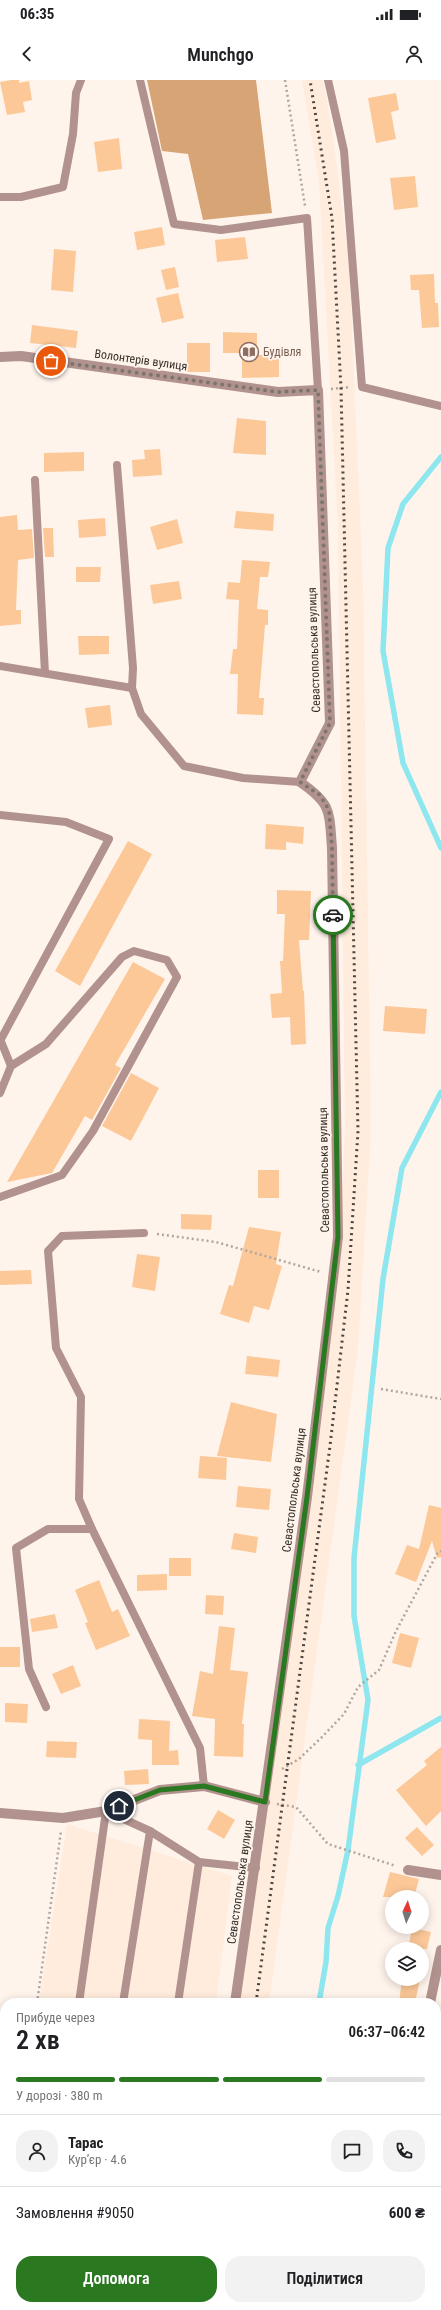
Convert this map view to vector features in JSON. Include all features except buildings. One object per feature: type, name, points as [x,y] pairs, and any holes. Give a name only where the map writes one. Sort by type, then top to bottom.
[{"type":"street","name":"Волонтерів вулиця","points":[[0,357],[21,356],[278,392],[318,390]]},
{"type":"street","name":"Севастопольська вулиця","points":[[237,1998],[307,1497],[338,1237],[332,848],[329,810],[320,795],[300,782],[330,723],[318,390]]},
{"type":"street","points":[[0,1813],[63,1818],[106,1811],[160,1790],[204,1786],[265,1802]]},
{"type":"street","points":[[408,1870],[441,1875]]},
{"type":"street","points":[[431,1998],[441,1950]]},
{"type":"lane","points":[[0,197],[22,197],[63,187],[73,134],[76,93],[81,80]]},
{"type":"lane","points":[[140,80],[174,224],[220,230],[307,218],[318,390]]},
{"type":"lane","points":[[328,80],[344,151],[362,387],[441,406]]},
{"type":"lane","points":[[117,465],[133,668],[132,688],[142,714],[184,766],[243,778],[300,782]]},
{"type":"lane","points":[[35,480],[45,673]]},
{"type":"lane","points":[[0,666],[132,688]]},
{"type":"lane","points":[[0,815],[66,822],[109,839],[0,1039],[10,1066]]},
{"type":"lane","points":[[0,1093],[10,1066],[46,1044],[122,957],[134,951],[167,960],[177,977],[93,1131],[62,1175],[0,1197]]},
{"type":"lane","points":[[144,1233],[62,1236],[48,1251],[56,1348],[81,1397],[79,1499],[92,1530],[200,1748],[204,1786]]},
{"type":"lane","points":[[46,1707],[29,1669],[16,1548],[48,1529],[92,1530]]},
{"type":"lane","points":[[80,1998],[106,1811],[150,1832],[199,1862],[256,1868]]},
{"type":"lane","points":[[124,1998],[150,1832]]},
{"type":"lane","points":[[179,1998],[199,1862]]},
{"type":"path","points":[[285,80],[307,218]]},
{"type":"path","points":[[318,390],[362,387]]},
{"type":"path","points":[[144,1233],[216,1242],[333,1275]]},
{"type":"path","points":[[381,1390],[441,1399]]},
{"type":"path","points":[[268,1775],[299,1759],[344,1714],[358,1687],[379,1670],[396,1631],[430,1566],[441,1551]]},
{"type":"path","points":[[265,1802],[296,1807],[328,1844],[408,1870]]},
{"type":"path","points":[[38,1998],[63,1818]]},
{"type":"shaded area","points":[[147,80],[256,80],[272,213],[203,220],[188,154],[162,151]]},
{"type":"shaded area","points":[[302,80],[323,80],[333,136],[349,262],[363,585],[371,1132],[358,1349],[270,1998],[239,1998],[340,1238],[345,1130],[338,528],[319,183]]},
{"type":"shaded area","points":[[67,1824],[232,1876],[217,1998],[40,1998]]},
{"type":"waterway","points":[[441,457],[403,504],[388,548],[383,651],[403,763],[441,848]]},
{"type":"waterway","points":[[320,1998],[326,1962],[328,1928],[338,1896],[348,1850],[368,1700],[354,1616],[354,1558],[383,1279],[402,1168],[441,1092]]},
{"type":"waterway","points":[[358,1765],[441,1718]]},
{"type":"railway","points":[[257,1998],[330,1446],[348,1290],[358,1131],[341,388],[332,218],[310,80]]},
{"type":"way so far","points":[[51,361],[278,392],[318,390],[330,723],[300,782],[320,795],[329,810],[332,848],[333,915]]},
{"type":"place","name":"Будівля","points":[[249,352]]},
{"type":"route","points":[[119,1806],[160,1790],[204,1786],[265,1802],[307,1497],[338,1237],[333,915]]}]
